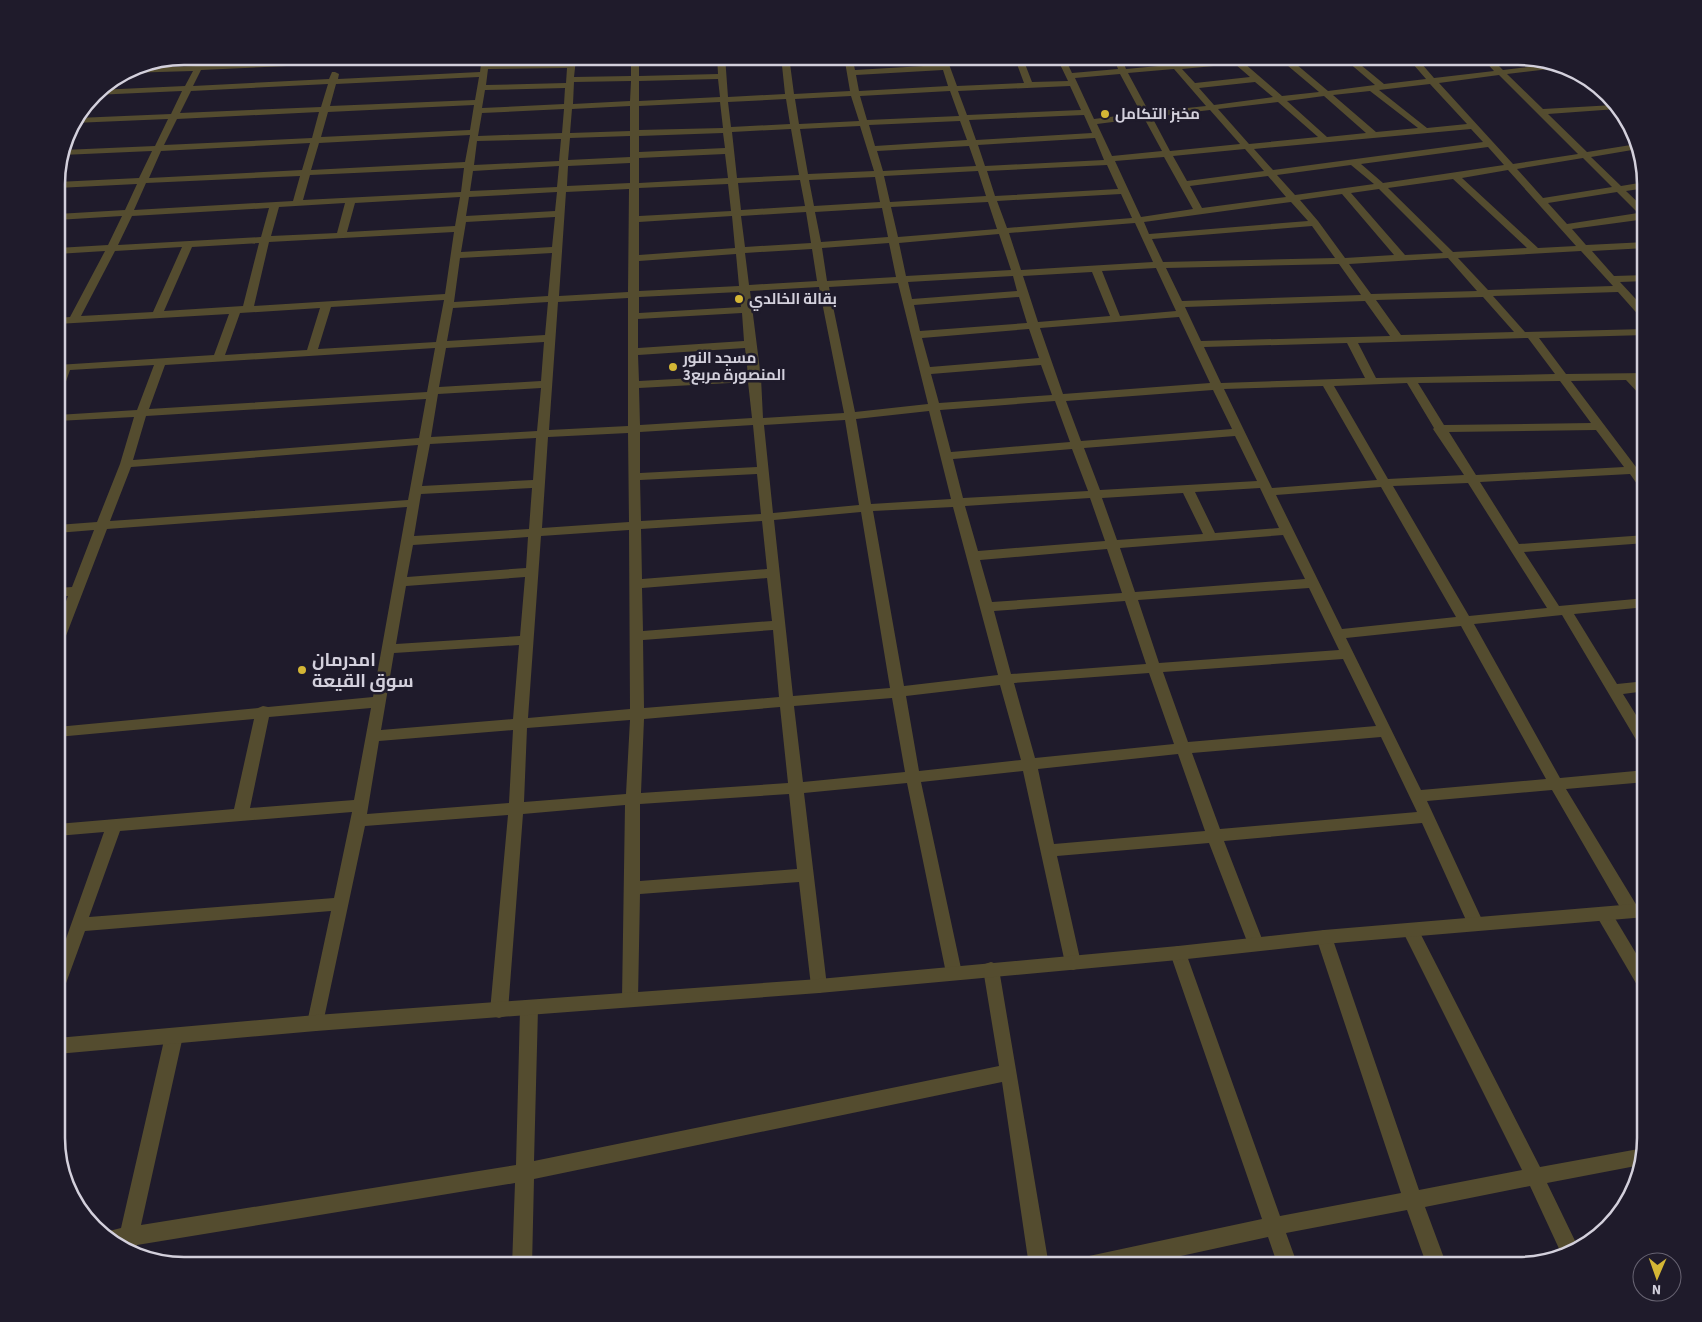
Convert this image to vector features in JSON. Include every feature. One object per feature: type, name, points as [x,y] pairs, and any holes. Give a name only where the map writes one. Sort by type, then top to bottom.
[{"type":"street","points":[[74,320],[130,213],[172,117],[200,65]]},
{"type":"street","points":[[130,79],[188,89],[285,74],[318,65]]},
{"type":"street","points":[[297,203],[314,140],[338,65]]},
{"type":"street","points":[[130,79],[198,68],[285,74],[332,82],[497,65]]},
{"type":"street","points":[[499,1011],[516,809],[526,640],[560,214],[560,190],[571,65]]},
{"type":"street","points":[[630,999],[633,799],[637,715],[633,352],[635,65]]},
{"type":"street","points":[[722,65],[729,151],[742,250],[744,288],[755,378],[795,788],[819,986]]},
{"type":"street","points":[[786,65],[823,284],[850,416],[864,508],[913,778],[954,973]]},
{"type":"street","points":[[850,65],[863,123],[879,174],[902,279],[946,456],[1028,764],[1073,963]]},
{"type":"street","points":[[851,73],[919,65]]},
{"type":"street","points":[[945,65],[1003,231],[1045,361],[1095,494],[1154,668],[1215,837],[1256,944]]},
{"type":"street","points":[[1021,65],[1029,85]]},
{"type":"street","points":[[1064,65],[1265,488],[1338,634],[1383,731],[1417,796],[1476,924]]},
{"type":"street","points":[[1120,65],[1199,212]]},
{"type":"street","points":[[1172,65],[1194,86],[1316,223],[1398,339]]},
{"type":"street","points":[[84,121],[324,109],[478,106],[568,108],[856,94],[1029,85],[1190,65]]},
{"type":"street","points":[[1241,65],[1325,139]]},
{"type":"street","points":[[1292,65],[1374,135]]},
{"type":"street","points":[[1356,65],[1382,86]]},
{"type":"street","points":[[1418,65],[1637,307]]},
{"type":"street","points":[[1492,65],[1637,207]]},
{"type":"street","points":[[316,1023],[361,805],[425,441],[449,301],[484,66]]},
{"type":"street","points":[[69,153],[314,140],[566,136],[963,118],[1147,115],[1544,68]]},
{"type":"street","points":[[481,88],[570,82],[723,76]]},
{"type":"street","points":[[1194,86],[1256,79]]},
{"type":"street","points":[[1372,88],[1425,130]]},
{"type":"street","points":[[1539,112],[1608,108]]},
{"type":"street","points":[[65,217],[1109,161],[1246,146],[1474,126]]},
{"type":"street","points":[[872,149],[1097,136]]},
{"type":"street","points":[[1185,184],[1491,144]]},
{"type":"street","points":[[634,258],[894,240],[1137,220],[1454,176],[1632,149]]},
{"type":"street","points":[[65,184],[305,172],[563,163],[729,151]]},
{"type":"street","points":[[1352,161],[1381,185],[1452,255],[1527,335],[1563,376],[1599,426],[1637,467]]},
{"type":"street","points":[[1454,176],[1536,252]]},
{"type":"street","points":[[1542,201],[1637,186]]},
{"type":"street","points":[[634,219],[1124,191]]},
{"type":"street","points":[[1344,191],[1402,258]]},
{"type":"street","points":[[341,235],[351,200]]},
{"type":"street","points":[[248,309],[275,204]]},
{"type":"street","points":[[65,251],[341,235],[560,214]]},
{"type":"street","points":[[1565,227],[1637,216]]},
{"type":"street","points":[[1146,237],[1316,223]]},
{"type":"street","points":[[157,315],[189,243]]},
{"type":"street","points":[[65,320],[327,303],[553,299],[1159,265],[1343,261],[1637,245]]},
{"type":"street","points":[[456,255],[557,250]]},
{"type":"street","points":[[1096,269],[1117,320]]},
{"type":"street","points":[[1611,279],[1637,278]]},
{"type":"street","points":[[916,335],[1117,320],[1180,309],[1485,292],[1620,289]]},
{"type":"street","points":[[908,302],[1022,294]]},
{"type":"street","points":[[312,352],[327,303]]},
{"type":"street","points":[[218,358],[236,310]]},
{"type":"street","points":[[634,316],[747,310]]},
{"type":"street","points":[[1197,344],[1637,332]]},
{"type":"street","points":[[65,367],[550,338]]},
{"type":"street","points":[[1351,340],[1372,380]]},
{"type":"street","points":[[633,352],[750,344]]},
{"type":"street","points":[[925,370],[1045,361]]},
{"type":"street","points":[[65,621],[126,464],[141,414],[161,362]]},
{"type":"street","points":[[1629,376],[1637,385]]},
{"type":"street","points":[[126,464],[425,441],[850,416],[934,407],[1217,386],[1372,380],[1637,376]]},
{"type":"street","points":[[634,385],[755,378]]},
{"type":"street","points":[[1410,380],[1516,548],[1613,690],[1637,729]]},
{"type":"street","points":[[1326,382],[1465,621],[1556,784],[1637,908]]},
{"type":"street","points":[[65,418],[141,414],[546,384]]},
{"type":"street","points":[[1440,429],[1599,426]]},
{"type":"street","points":[[946,456],[1238,432]]},
{"type":"street","points":[[635,477],[763,470]]},
{"type":"street","points":[[407,541],[768,517],[864,508],[1187,488],[1265,488],[1473,480],[1637,470]]},
{"type":"street","points":[[416,490],[538,484]]},
{"type":"street","points":[[1187,488],[1210,536]]},
{"type":"street","points":[[65,529],[414,503]]},
{"type":"street","points":[[973,556],[1286,531]]},
{"type":"street","points":[[1516,548],[1637,540]]},
{"type":"street","points":[[400,582],[532,572]]},
{"type":"street","points":[[637,584],[774,573]]},
{"type":"street","points":[[986,607],[1129,595],[1313,583]]},
{"type":"street","points":[[65,592],[78,591]]},
{"type":"street","points":[[1338,634],[1637,603]]},
{"type":"street","points":[[635,636],[779,625]]},
{"type":"street","points":[[388,648],[526,640]]},
{"type":"street","points":[[373,736],[898,692],[1004,679],[1347,654]]},
{"type":"street","points":[[1613,690],[1637,687]]},
{"type":"street","points":[[65,731],[379,702]]},
{"type":"street","points":[[241,814],[263,712]]},
{"type":"street","points":[[358,821],[913,778],[1183,748],[1383,731]]},
{"type":"street","points":[[1417,796],[1637,777]]},
{"type":"street","points":[[65,829],[361,805]]},
{"type":"street","points":[[1049,851],[1426,817]]},
{"type":"street","points":[[65,961],[114,825]]},
{"type":"street","points":[[632,888],[805,875]]},
{"type":"street","points":[[78,925],[341,904]]},
{"type":"street","points":[[65,1045],[316,1023],[529,1009],[630,999],[819,986],[991,968],[1073,963],[1178,953],[1324,937],[1637,910]]},
{"type":"street","points":[[1604,914],[1637,970]]},
{"type":"street","points":[[1410,930],[1534,1175],[1568,1246]]},
{"type":"street","points":[[1324,937],[1434,1257]]},
{"type":"street","points":[[1178,953],[1285,1257]]},
{"type":"street","points":[[991,968],[1038,1257]]},
{"type":"street","points":[[522,1257],[529,1009]]},
{"type":"street","points":[[174,1036],[127,1242],[525,1172],[1009,1072]]},
{"type":"street","points":[[1131,1257],[1275,1226],[1413,1201],[1534,1175],[1635,1157]]},
{"type":"place","name":"مخبز التكامل","points":[[1105,114]]},
{"type":"place","name":"بقالة الخالدي","points":[[739,299]]},
{"type":"place","name":"مسجد النور المنصورة مربع3","points":[[673,367]]},
{"type":"place","name":"امدرمان سوق القيعة","points":[[302,670]]}]
